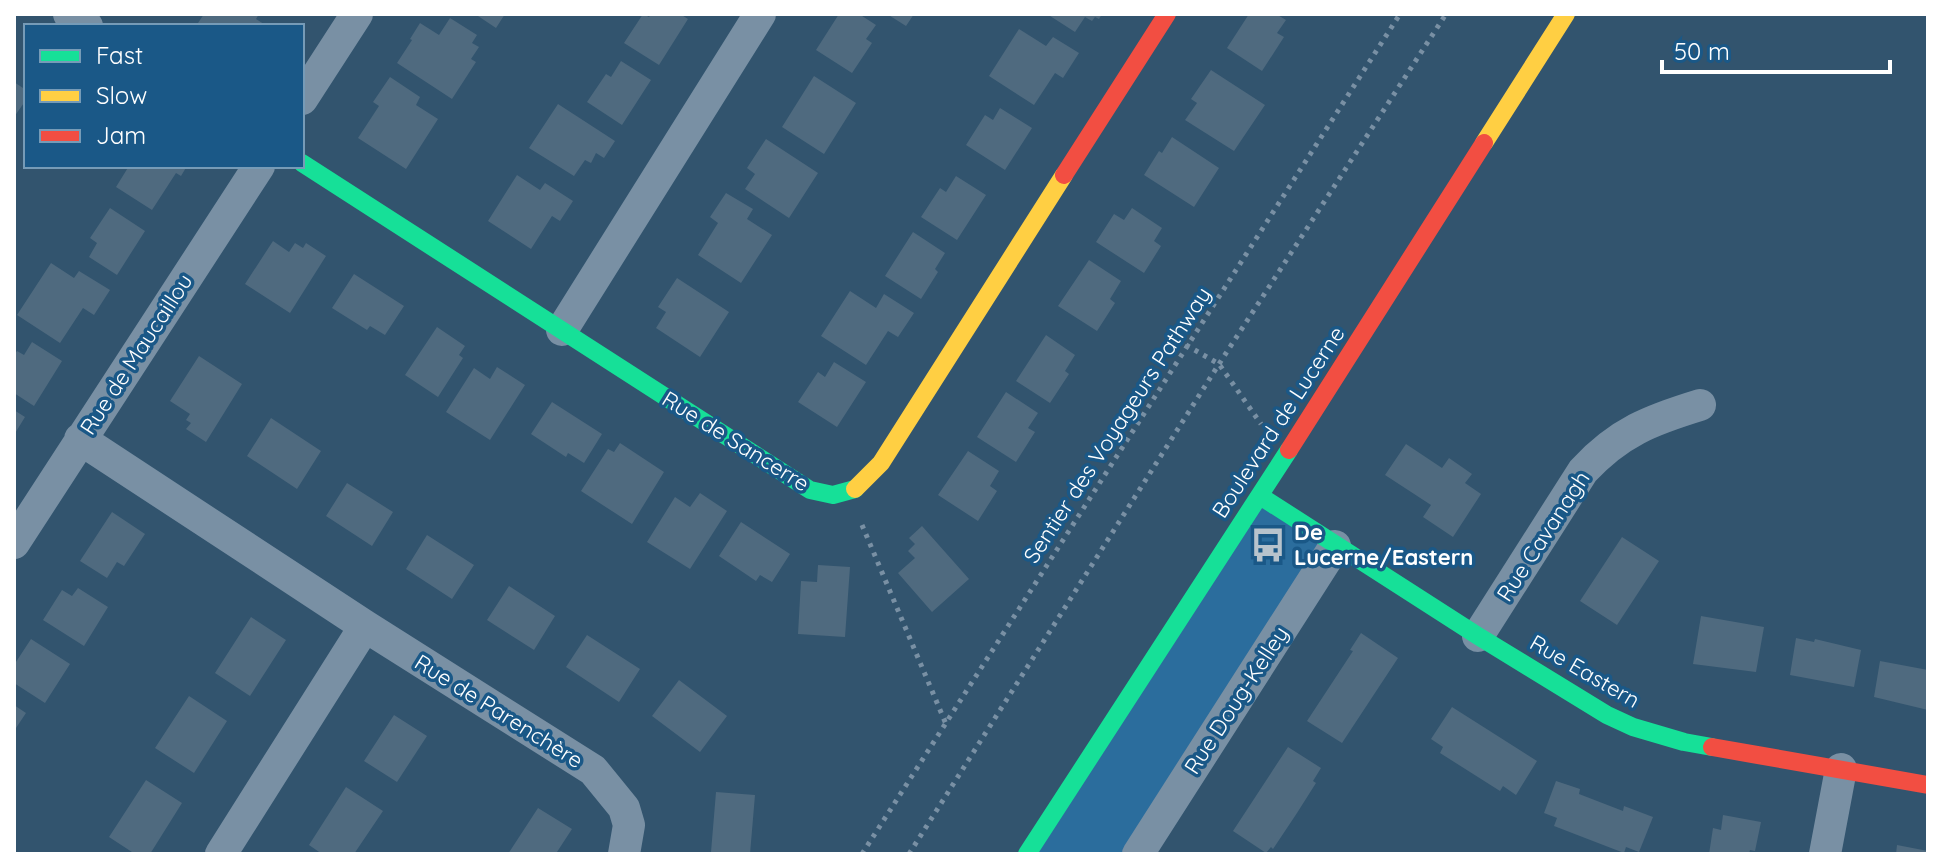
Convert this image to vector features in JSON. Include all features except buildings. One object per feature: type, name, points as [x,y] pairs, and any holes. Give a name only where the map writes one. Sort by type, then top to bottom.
[{"type":"street","points":[[304,96],[357,14]]},
{"type":"street","points":[[562,330],[760,14]]},
{"type":"street","points":[[850,495],[868,480],[881,463],[1167,14]]},
{"type":"street","name":"Boulevard de Lucerne","points":[[1027,854],[1260,496],[1566,14]]},
{"type":"street","name":"Rue de Sancerre","points":[[304,164],[810,490],[830,497],[850,495]]},
{"type":"street","name":"Rue de Maucaillou","points":[[14,543],[258,168]]},
{"type":"street","name":"Rue Cavanagh","points":[[1478,636],[1583,471],[1603,450],[1625,433],[1652,420],[1700,405]]},
{"type":"street","name":"Rue de Parenchère","points":[[80,439],[365,626],[593,770],[624,808],[629,825],[624,854]]},
{"type":"street","name":"Rue Eastern","points":[[1260,496],[1478,636],[1607,715],[1633,727],[1684,742],[1928,785]]},
{"type":"street","name":"Rue Doug-Kelley","points":[[1138,854],[1335,546]]},
{"type":"street","points":[[221,854],[365,626]]},
{"type":"street","points":[[1825,854],[1841,769]]},
{"type":"path","name":"Sentier des Voyageurs Pathway","points":[[862,854],[1400,14]]},
{"type":"path","points":[[909,854],[1219,364],[1446,14]]},
{"type":"path","points":[[1186,345],[1219,364],[1284,457]]},
{"type":"path","points":[[850,495],[946,724]]},
{"type":"shaded area","points":[[1260,496],[1335,546],[1138,854],[1027,854]]},
{"type":"traffic: fast","points":[[304,164],[810,490],[833,495],[855,489]]},
{"type":"traffic: fast","points":[[1027,854],[1289,450]]},
{"type":"traffic: fast","points":[[1260,496],[1607,715],[1633,727],[1712,747]]},
{"type":"traffic: slow","points":[[1484,143],[1566,14]]},
{"type":"traffic: slow","points":[[855,489],[881,463],[1064,175]]},
{"type":"traffic: jam","points":[[1064,175],[1167,14]]},
{"type":"traffic: jam","points":[[1289,450],[1484,143]]},
{"type":"traffic: jam","points":[[1712,747],[1928,785]]},
{"type":"place","name":"De Lucerne/Eastern","points":[[1268,545]]}]
